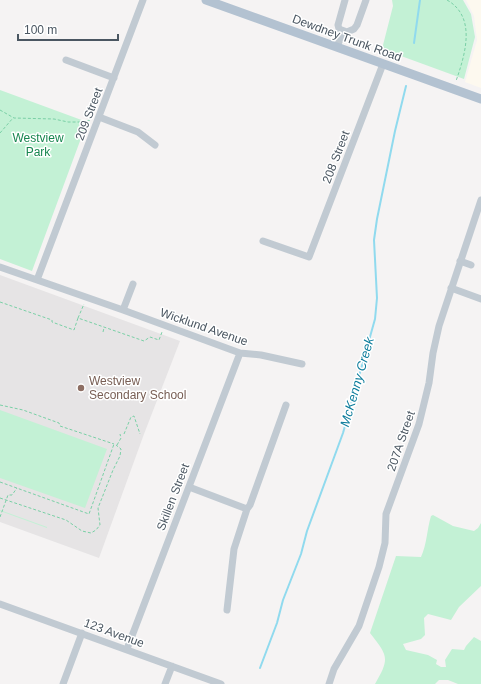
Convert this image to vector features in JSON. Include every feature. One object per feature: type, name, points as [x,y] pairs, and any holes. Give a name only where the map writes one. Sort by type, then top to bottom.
[{"type":"main road","name":"Dewdney Trunk Road","points":[[206,0],[481,99]]},
{"type":"street","name":"209 Street","points":[[37,280],[143,0]]},
{"type":"street","points":[[345,0],[338,25],[343,31],[350,31],[357,25],[366,0]]},
{"type":"street","points":[[337,47],[343,31]]},
{"type":"street","points":[[66,60],[114,78]]},
{"type":"street","name":"208 Street","points":[[263,241],[309,257],[383,64]]},
{"type":"street","points":[[99,119],[138,132],[155,145]]},
{"type":"street","name":"207A Street","points":[[328,684],[334,669],[359,626],[379,567],[385,543],[386,514],[419,424],[429,383],[437,332],[481,200]]},
{"type":"street","points":[[460,261],[470,265]]},
{"type":"street","name":"Wicklund Avenue","points":[[0,267],[240,353],[261,355],[302,364]]},
{"type":"street","points":[[123,310],[133,284]]},
{"type":"street","points":[[451,288],[481,299]]},
{"type":"street","name":"Skillen Street","points":[[127,649],[240,353]]},
{"type":"street","points":[[227,610],[234,549],[247,509],[250,505],[286,405]]},
{"type":"street","points":[[189,487],[247,509]]},
{"type":"street","name":"123 Avenue","points":[[0,604],[221,684]]},
{"type":"street","points":[[63,684],[82,633]]},
{"type":"street","points":[[164,684],[172,666]]},
{"type":"path","points":[[447,0],[452,2],[466,23],[465,46],[461,66],[453,89]]},
{"type":"path","points":[[0,110],[14,118],[54,119],[68,122],[99,119]]},
{"type":"path","points":[[0,133],[14,118]]},
{"type":"path","points":[[0,302],[52,320],[52,322],[74,330],[85,302]]},
{"type":"path","points":[[78,318],[144,341],[150,337],[159,340],[163,330]]},
{"type":"path","points":[[103,332],[105,327]]},
{"type":"path","points":[[115,336],[117,332]]},
{"type":"path","points":[[125,339],[127,335]]},
{"type":"path","points":[[137,343],[139,339]]},
{"type":"path","points":[[0,405],[23,410],[58,423],[60,426],[114,444],[121,449],[120,456],[112,470],[98,508],[100,525],[91,533],[82,532],[66,520],[0,498]]},
{"type":"path","points":[[124,434],[131,417],[134,416],[140,434]]},
{"type":"path","points":[[116,445],[121,438],[120,434]]},
{"type":"path","points":[[0,482],[89,514],[114,444]]},
{"type":"path","points":[[0,517],[8,495],[12,494],[17,488]]},
{"type":"shaded area","points":[[466,0],[481,0],[481,88],[465,82],[477,40],[474,16]]},
{"type":"shaded area","name":"Westview Secondary School","points":[[0,275],[180,341],[144,434],[99,558],[0,522]]},
{"type":"green space","points":[[392,0],[463,0],[471,14],[475,37],[464,79],[382,49],[393,6]]},
{"type":"green space","name":"Westview Park","points":[[0,90],[87,122],[32,271],[0,259]]},
{"type":"green space","points":[[0,410],[107,449],[85,508],[0,478]]},
{"type":"green space","points":[[0,511],[47,527],[47,528]]},
{"type":"green space","points":[[433,515],[453,526],[474,531],[481,523],[481,586],[459,607],[451,620],[428,614],[424,618],[425,635],[421,639],[403,644],[406,650],[428,655],[437,660],[436,664],[441,667],[446,667],[445,660],[452,649],[464,650],[474,637],[481,641],[481,684],[458,684],[448,680],[439,680],[435,684],[375,684],[385,663],[385,657],[370,633],[396,556],[421,557],[425,547],[431,516]]},
{"type":"waterway","name":"McKenny Creek","points":[[414,43],[420,0]]},
{"type":"waterway","name":"McKenny Creek","points":[[260,668],[277,623],[283,600],[301,554],[307,531],[343,433],[375,319],[377,298],[374,240],[395,131],[406,86]]},
{"type":"place","name":"Westview Secondary School","points":[[81,388]]}]
